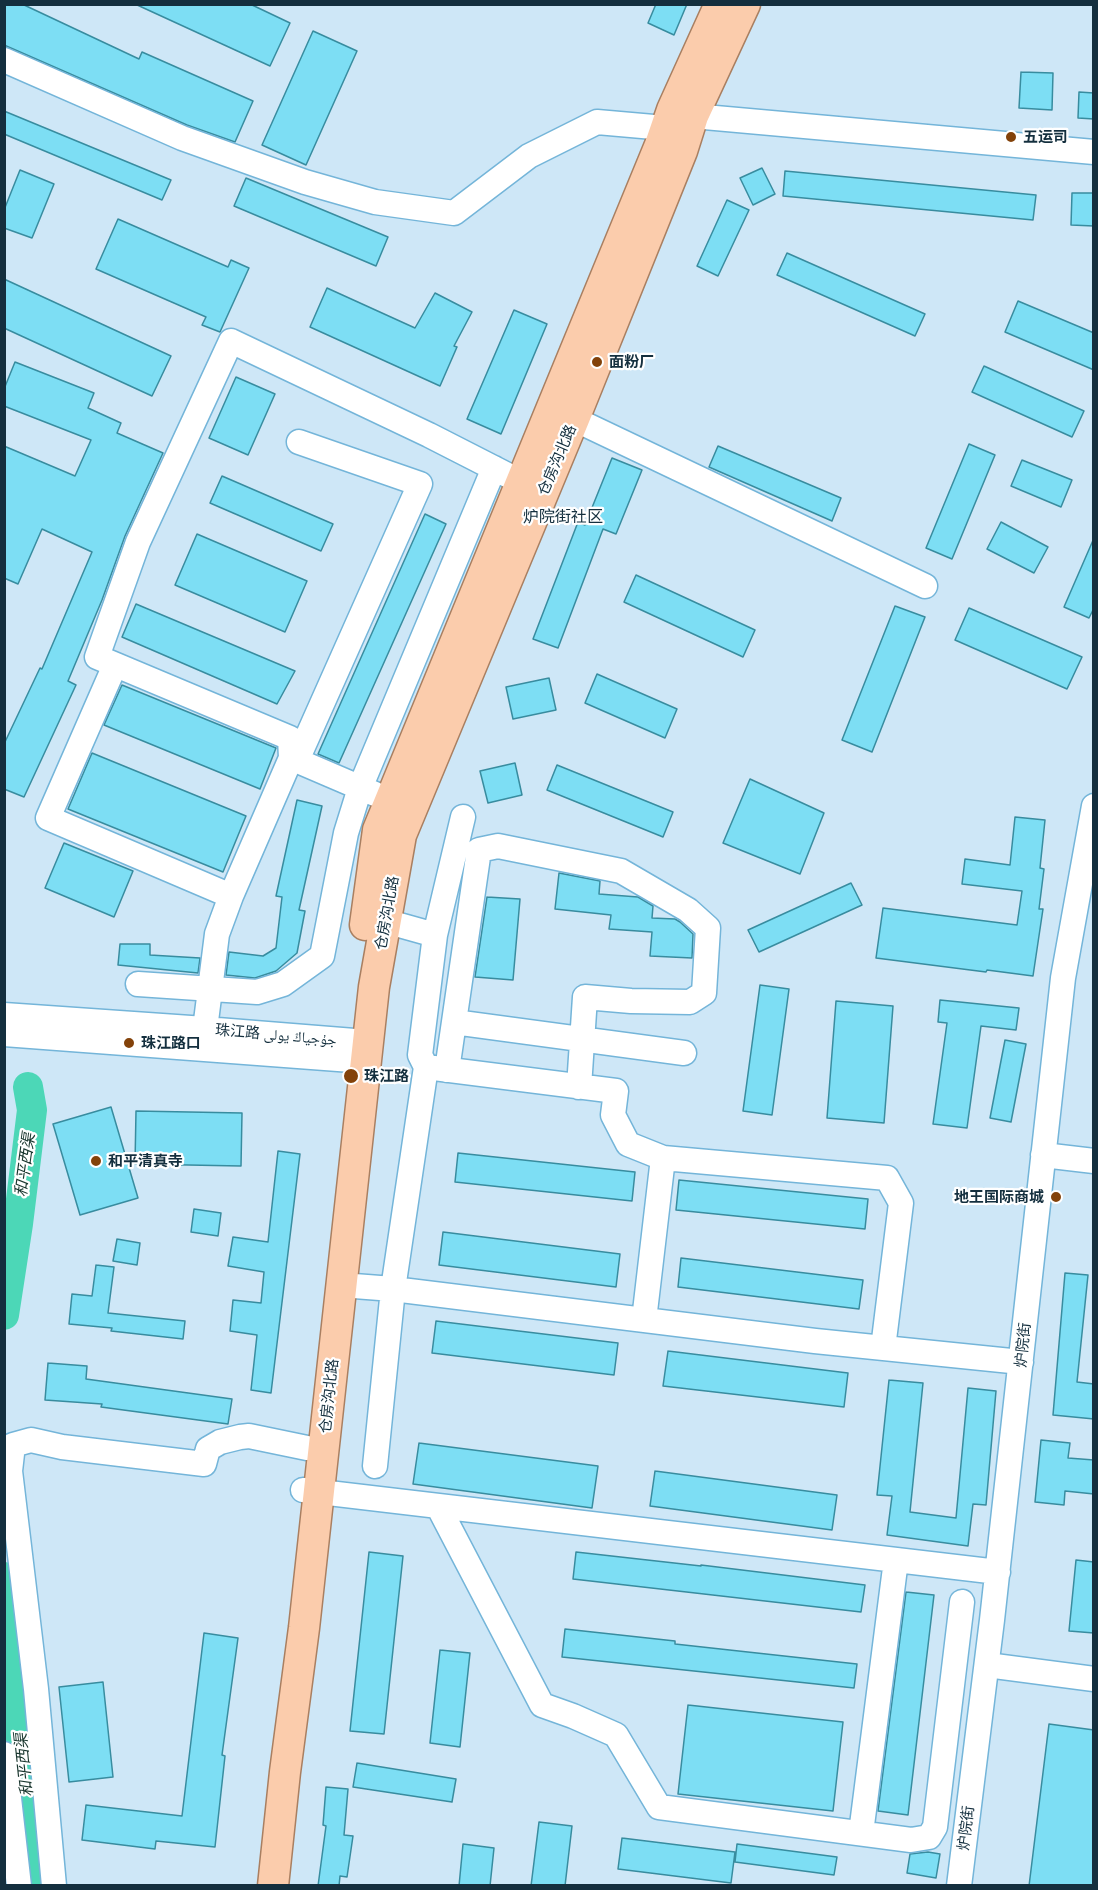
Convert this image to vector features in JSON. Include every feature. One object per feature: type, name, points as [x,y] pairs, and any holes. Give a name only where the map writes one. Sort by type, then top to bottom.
[{"type":"main road","name":"仓房沟北路","points":[[273,1886],[311,1491],[307,1448],[326,1282],[357,1051],[374,987],[400,835],[564,411],[682,151],[677,118],[720,4]]},
{"type":"main road","name":"仓房沟北路","points":[[677,118],[745,4]]},
{"type":"main road","name":"仓房沟北路","points":[[257,1886],[341,1285],[357,1051],[378,831],[521,482],[564,411]]},
{"type":"street","points":[[4,60],[182,138],[305,182],[375,202],[454,213],[529,156],[597,122],[677,118],[1094,152]]},
{"type":"street","points":[[294,759],[290,738],[97,657],[138,542],[231,341],[429,435],[521,482]]},
{"type":"street","points":[[564,411],[925,586]]},
{"type":"street","points":[[205,1029],[217,934],[231,896],[420,484],[299,442]]},
{"type":"street","points":[[138,984],[257,992],[283,984],[322,956],[346,833],[360,788],[494,468]]},
{"type":"street","points":[[115,665],[48,818],[231,896]]},
{"type":"street","points":[[294,759],[390,801]]},
{"type":"street","name":"炉院街","points":[[959,1886],[998,1572],[1063,978],[1094,806]]},
{"type":"street","points":[[463,817],[435,935],[420,1055],[436,1068],[616,1091],[613,1115],[628,1144],[663,1158],[887,1178],[901,1203],[883,1348]]},
{"type":"street","points":[[375,1466],[393,1289],[436,1068],[454,1022],[479,850],[498,846],[621,871],[688,910],[708,928],[704,993],[690,1002],[631,1001],[585,997],[579,1087]]},
{"type":"street","points":[[385,921],[435,935]]},
{"type":"street","name":"珠江路 جۇجياڭ يولى","points":[[4,1015],[205,1029],[357,1051]]},
{"type":"street","points":[[454,1022],[684,1053]]},
{"type":"street","name":"珠江路 جۇجياڭ يولى","points":[[4,1034],[357,1051]]},
{"type":"street","points":[[1043,1155],[1094,1161]]},
{"type":"street","points":[[644,1320],[663,1158]]},
{"type":"street","points":[[341,1285],[393,1289],[883,1348],[1021,1362]]},
{"type":"street","points":[[54,1886],[36,1689],[10,1471],[13,1444],[31,1440],[62,1447],[204,1464],[208,1449],[220,1442],[240,1437],[249,1436],[307,1448]]},
{"type":"street","points":[[311,1491],[998,1572]]},
{"type":"street","points":[[438,1506],[542,1705],[616,1735],[659,1807],[911,1840],[929,1837],[935,1827],[962,1602]]},
{"type":"street","points":[[861,1833],[896,1560]]},
{"type":"street","points":[[987,1665],[1094,1679]]},
{"type":"street","points":[[4,1754],[19,1886]]},
{"type":"building","points":[[4,4],[22,4],[139,59],[142,52],[253,101],[235,142],[187,125],[4,45]]},
{"type":"building","points":[[135,4],[250,4],[290,23],[270,66]]},
{"type":"building","points":[[656,4],[687,4],[674,35],[648,23]]},
{"type":"building","points":[[313,31],[357,51],[306,165],[262,145]]},
{"type":"building","points":[[1021,72],[1053,73],[1052,110],[1019,108]]},
{"type":"building","points":[[1079,92],[1094,93],[1094,119],[1078,118]]},
{"type":"building","points":[[4,111],[171,180],[162,200],[4,134]]},
{"type":"building","points":[[762,168],[775,194],[753,205],[740,178]]},
{"type":"building","points":[[20,170],[54,184],[32,238],[4,228],[4,210]]},
{"type":"building","points":[[785,171],[1036,195],[1033,220],[783,196]]},
{"type":"building","points":[[246,178],[388,237],[376,266],[234,206]]},
{"type":"building","points":[[1072,193],[1094,193],[1094,226],[1071,225]]},
{"type":"building","points":[[727,200],[749,210],[718,276],[697,266]]},
{"type":"building","points":[[118,219],[228,267],[231,260],[249,268],[220,332],[202,325],[206,317],[96,269]]},
{"type":"building","points":[[787,253],[925,314],[915,336],[777,275]]},
{"type":"building","points":[[4,279],[171,356],[152,396],[4,328]]},
{"type":"building","points":[[327,288],[415,328],[435,293],[472,312],[454,346],[457,347],[440,386],[310,327]]},
{"type":"building","points":[[1018,301],[1094,333],[1094,370],[1005,332]]},
{"type":"building","points":[[514,310],[547,324],[501,434],[467,419]]},
{"type":"building","points":[[15,362],[94,393],[88,408],[121,423],[117,433],[163,453],[125,536],[102,600],[68,681],[76,685],[24,797],[4,789],[4,744],[40,668],[42,669],[92,552],[42,529],[18,584],[4,578],[4,446],[75,476],[91,440],[4,406],[4,389]]},
{"type":"building","points":[[984,366],[1084,411],[1072,437],[972,392]]},
{"type":"building","points":[[236,377],[275,394],[248,455],[209,438]]},
{"type":"building","points":[[969,444],[995,455],[952,559],[926,548]]},
{"type":"building","points":[[718,446],[841,498],[832,521],[709,467]]},
{"type":"building","points":[[612,458],[642,470],[616,534],[603,529],[558,648],[533,639],[578,522],[585,525]]},
{"type":"building","points":[[1022,460],[1072,480],[1061,507],[1011,486]]},
{"type":"building","points":[[222,476],[333,524],[321,551],[210,503]]},
{"type":"building","points":[[425,514],[446,524],[339,763],[318,754]]},
{"type":"building","points":[[1001,522],[1048,547],[1034,573],[987,549]]},
{"type":"building","points":[[197,534],[307,581],[285,632],[175,585]]},
{"type":"building","points":[[1094,538],[1094,608],[1089,618],[1064,607]]},
{"type":"building","points":[[636,575],[755,630],[743,657],[624,602]]},
{"type":"building","points":[[136,604],[295,671],[277,704],[122,637]]},
{"type":"building","points":[[895,606],[925,617],[872,752],[842,740]]},
{"type":"building","points":[[969,608],[1082,657],[1067,689],[955,640]]},
{"type":"building","points":[[597,674],[677,709],[665,738],[585,703]]},
{"type":"building","points":[[549,678],[556,710],[513,719],[506,687]]},
{"type":"building","points":[[122,685],[276,748],[260,789],[104,725]]},
{"type":"building","points":[[92,753],[246,816],[223,872],[68,809]]},
{"type":"building","points":[[515,763],[522,795],[488,803],[480,771]]},
{"type":"building","points":[[557,765],[673,812],[663,837],[547,790]]},
{"type":"building","points":[[750,779],[824,813],[800,874],[723,843]]},
{"type":"building","points":[[297,800],[322,806],[299,910],[305,911],[297,953],[276,971],[255,978],[226,975],[229,952],[263,956],[276,948],[282,897],[276,896]]},
{"type":"building","points":[[1015,817],[1045,820],[1040,868],[1044,869],[1039,909],[1043,909],[1033,976],[876,958],[883,908],[1017,925],[1022,891],[962,884],[965,859],[1010,865]]},
{"type":"building","points":[[64,843],[133,871],[114,917],[45,888]]},
{"type":"building","points":[[559,873],[600,881],[599,894],[638,897],[653,906],[652,918],[675,919],[680,922],[693,934],[692,958],[650,956],[652,932],[609,929],[611,915],[555,909]]},
{"type":"building","points":[[851,883],[862,905],[759,952],[748,930]]},
{"type":"building","points":[[487,897],[520,899],[513,980],[475,977]]},
{"type":"building","points":[[120,944],[150,944],[150,955],[200,958],[198,973],[118,965]]},
{"type":"building","points":[[760,985],[789,989],[772,1115],[743,1111]]},
{"type":"building","points":[[940,1000],[1019,1008],[1016,1030],[981,1026],[967,1128],[933,1124],[947,1023],[938,1022]]},
{"type":"building","points":[[836,1001],[893,1006],[884,1123],[827,1118]]},
{"type":"building","points":[[1005,1040],[1026,1044],[1011,1122],[990,1118]]},
{"type":"building","name":"和平清真寺","points":[[111,1107],[138,1198],[80,1215],[53,1124]]},
{"type":"building","points":[[136,1111],[242,1113],[241,1166],[135,1164]]},
{"type":"building","points":[[278,1151],[300,1154],[271,1393],[251,1390],[257,1335],[230,1331],[233,1300],[261,1303],[264,1272],[228,1266],[233,1237],[268,1242]]},
{"type":"building","points":[[458,1153],[635,1172],[632,1201],[455,1182]]},
{"type":"building","points":[[679,1180],[868,1199],[865,1229],[676,1210]]},
{"type":"building","points":[[194,1209],[221,1213],[218,1236],[191,1232]]},
{"type":"building","points":[[443,1232],[620,1254],[616,1287],[439,1265]]},
{"type":"building","points":[[117,1239],[140,1243],[137,1265],[113,1261]]},
{"type":"building","points":[[681,1258],[863,1280],[859,1309],[678,1287]]},
{"type":"building","points":[[96,1265],[114,1267],[108,1313],[185,1321],[183,1339],[69,1324],[72,1294],[92,1296]]},
{"type":"building","points":[[1065,1273],[1088,1275],[1077,1382],[1094,1384],[1094,1419],[1053,1415]]},
{"type":"building","points":[[436,1321],[618,1343],[614,1375],[432,1353]]},
{"type":"building","points":[[668,1351],[848,1373],[844,1407],[663,1386]]},
{"type":"building","points":[[48,1363],[87,1366],[86,1379],[232,1399],[228,1424],[101,1407],[102,1404],[45,1400]]},
{"type":"building","points":[[889,1380],[923,1383],[910,1512],[956,1518],[968,1388],[996,1391],[986,1505],[973,1504],[968,1546],[887,1535],[892,1496],[877,1495]]},
{"type":"building","points":[[1041,1440],[1070,1443],[1068,1458],[1094,1460],[1094,1494],[1065,1491],[1064,1505],[1035,1502]]},
{"type":"building","points":[[419,1443],[598,1466],[592,1508],[413,1484]]},
{"type":"building","points":[[655,1471],[837,1495],[832,1530],[650,1506]]},
{"type":"building","points":[[369,1552],[403,1556],[384,1734],[350,1731]]},
{"type":"building","points":[[576,1552],[865,1585],[861,1612],[573,1579]]},
{"type":"building","points":[[1076,1560],[1094,1562],[1094,1633],[1069,1631]]},
{"type":"building","points":[[906,1592],[934,1595],[908,1815],[878,1811]]},
{"type":"building","points":[[565,1629],[675,1641],[675,1644],[857,1664],[854,1688],[562,1657]]},
{"type":"building","points":[[204,1633],[238,1638],[222,1755],[225,1756],[215,1847],[156,1841],[155,1849],[82,1840],[86,1805],[182,1816]]},
{"type":"building","points":[[440,1650],[470,1653],[460,1747],[430,1743]]},
{"type":"building","points":[[103,1682],[113,1777],[69,1782],[59,1687]]},
{"type":"building","points":[[688,1705],[843,1722],[833,1811],[678,1794]]},
{"type":"building","points":[[1049,1724],[1094,1730],[1094,1886],[1029,1886]]},
{"type":"building","points":[[357,1763],[456,1779],[452,1802],[353,1787]]},
{"type":"building","points":[[326,1787],[348,1789],[344,1835],[353,1836],[347,1877],[340,1876],[339,1886],[318,1886],[326,1826],[323,1825]]},
{"type":"building","points":[[539,1822],[572,1826],[565,1886],[531,1886]]},
{"type":"building","points":[[622,1838],[735,1852],[731,1883],[618,1869]]},
{"type":"building","points":[[463,1844],[494,1848],[490,1886],[459,1886]]},
{"type":"building","points":[[737,1844],[837,1857],[834,1875],[735,1862]]},
{"type":"building","points":[[928,1852],[940,1854],[936,1878],[907,1873],[910,1854]]},
{"type":"waterway","name":"和平西渠","points":[[4,1315],[32,1110],[28,1087]]},
{"type":"waterway","name":"和平西渠","points":[[4,1577],[36,1881]]},
{"type":"place","name":"五运司","points":[[1011,137]]},
{"type":"place","name":"面粉厂","points":[[597,362]]},
{"type":"place","name":"珠江路口","points":[[129,1043]]},
{"type":"place","name":"珠江路","points":[[351,1076]]},
{"type":"place","name":"和平清真寺","points":[[96,1161]]},
{"type":"place","name":"地王国际商城","points":[[1056,1197]]},
{"type":"district","name":"炉院街社区","points":[[563,517]]}]
